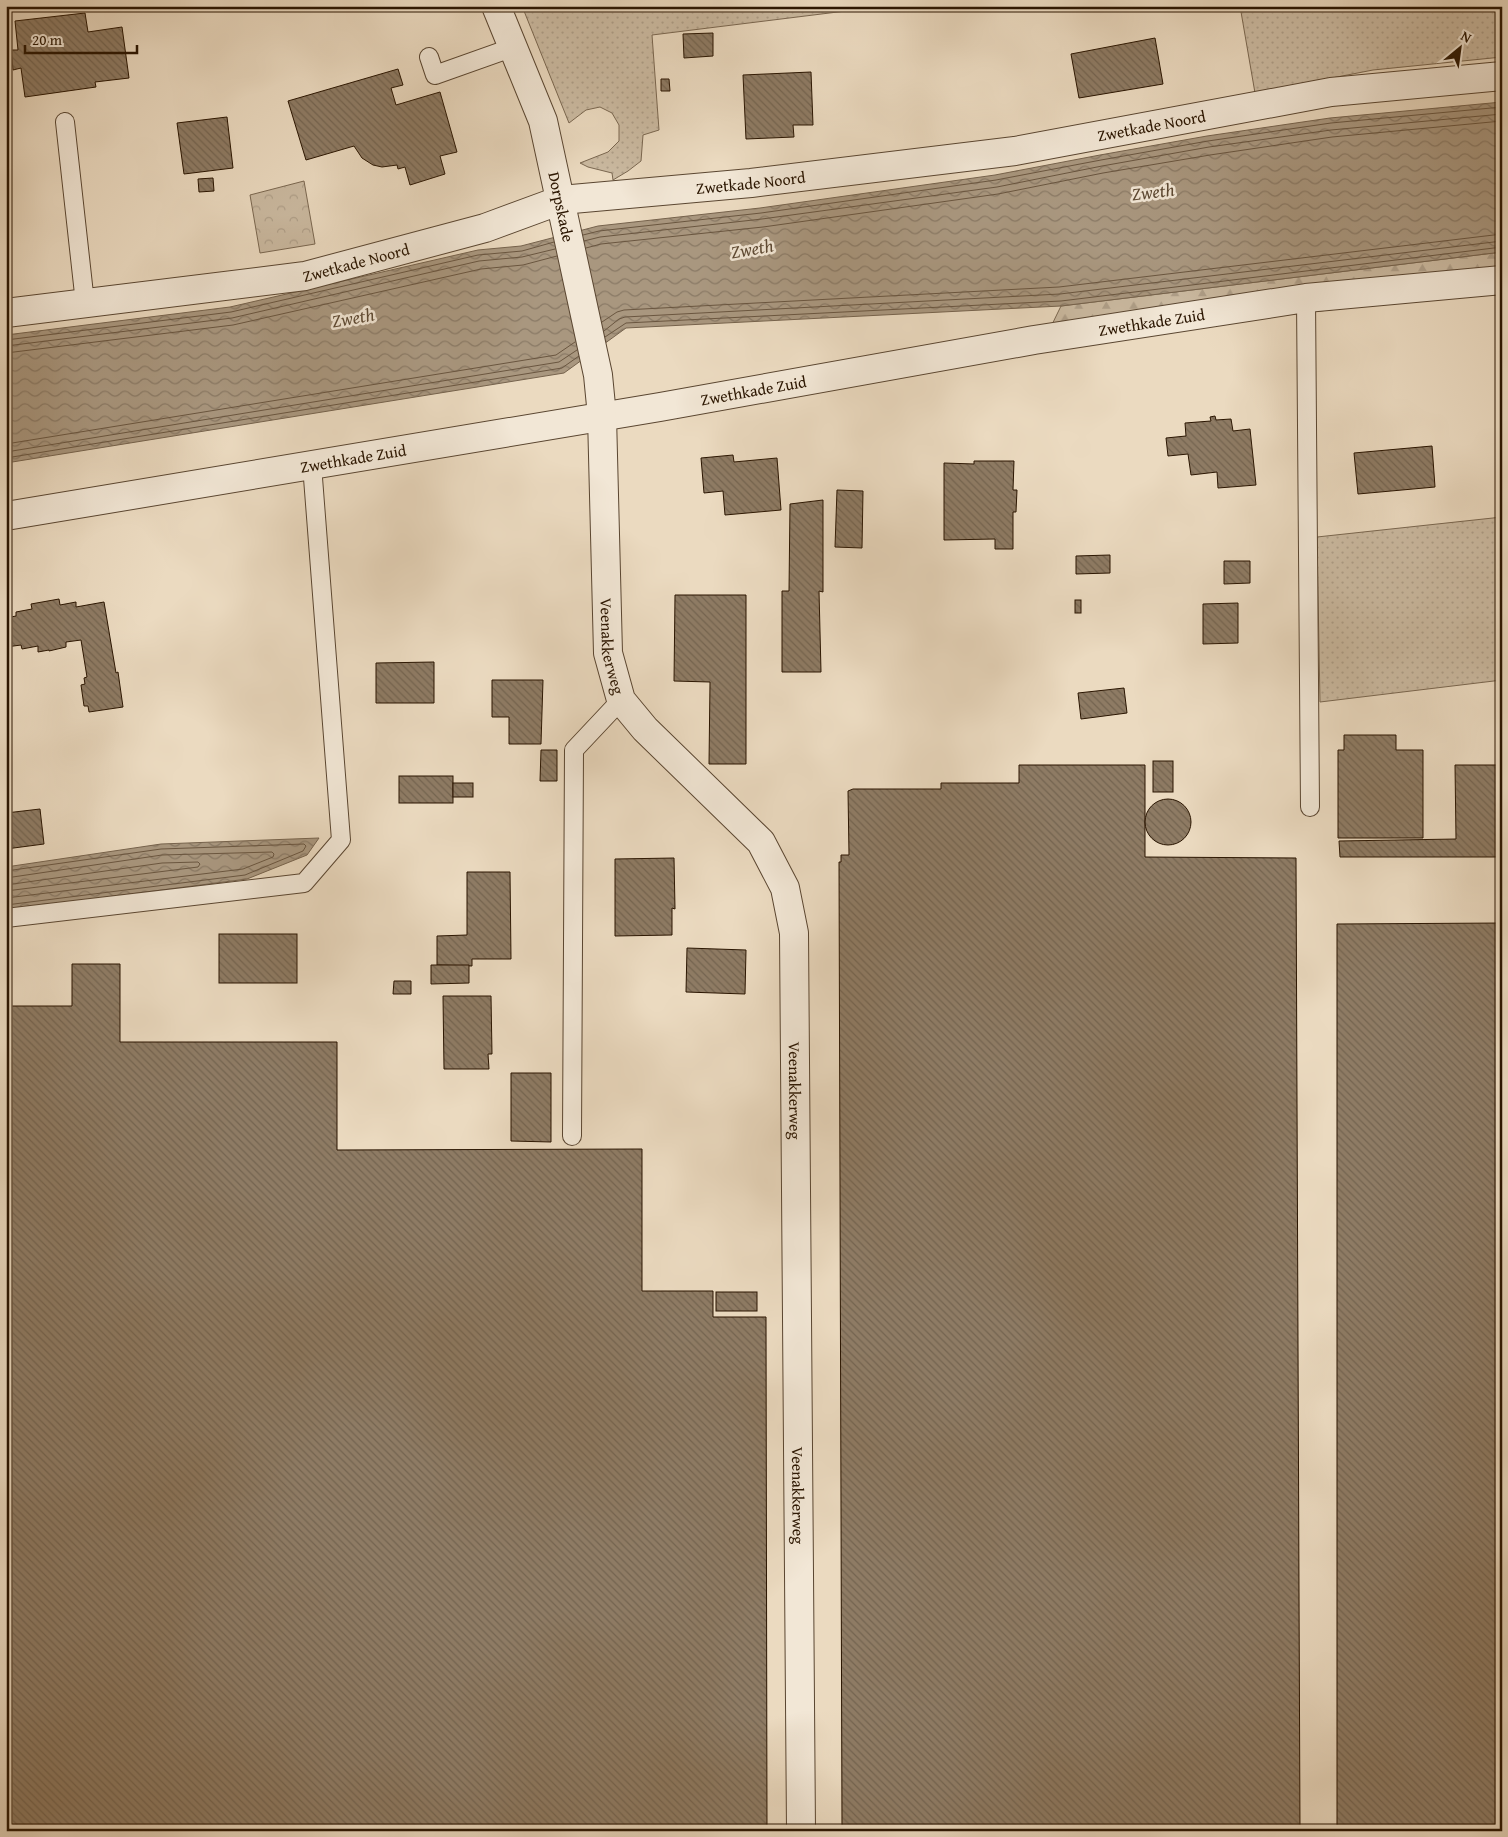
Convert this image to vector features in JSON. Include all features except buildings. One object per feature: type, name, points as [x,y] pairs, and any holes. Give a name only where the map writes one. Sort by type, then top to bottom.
[{"type":"street","name":"Dorpskade","points":[[496,6],[543,121],[598,376],[602,416]]},
{"type":"street","name":"Zwetkade Noord","points":[[6,313],[305,276],[485,228],[563,211],[751,183],[1015,151],[1331,92],[1502,76]]},
{"type":"street","name":"Zwethkade Zuid","points":[[6,516],[602,416],[1034,340],[1306,298],[1502,280]]},
{"type":"street","name":"Veenakkerweg","points":[[602,416],[608,653],[621,700],[645,729],[761,842],[785,888],[794,933],[801,1831]]},
{"type":"lane","points":[[429,57],[435,75],[514,47]]},
{"type":"lane","points":[[65,122],[85,303]]},
{"type":"lane","points":[[1306,298],[1310,807]]},
{"type":"lane","points":[[6,918],[304,883],[341,840],[312,465]]},
{"type":"lane","points":[[572,1136],[574,750],[621,700]]},
{"type":"green space","points":[[522,6],[886,6],[652,35],[659,130],[643,135],[641,161],[613,180],[612,173],[580,163],[608,152],[619,141],[619,125],[612,113],[600,107],[586,110],[569,123]]},
{"type":"green space","points":[[1240,6],[1502,6],[1502,57],[1373,70],[1255,93]]},
{"type":"green space","points":[[304,181],[315,244],[260,253],[250,195]]},
{"type":"green space","points":[[1502,252],[1502,290],[1043,343],[1061,306]]},
{"type":"green space","points":[[1502,517],[1502,680],[1320,702],[1317,537]]},
{"type":"water","name":"Zweth","points":[[1502,102],[1502,252],[1061,306],[626,328],[564,373],[6,463],[6,335],[230,307],[478,250],[521,246],[598,226],[760,208],[995,175],[1207,136],[1330,118]]},
{"type":"water","points":[[319,838],[307,855],[247,879],[6,910],[6,867],[161,844]]}]
